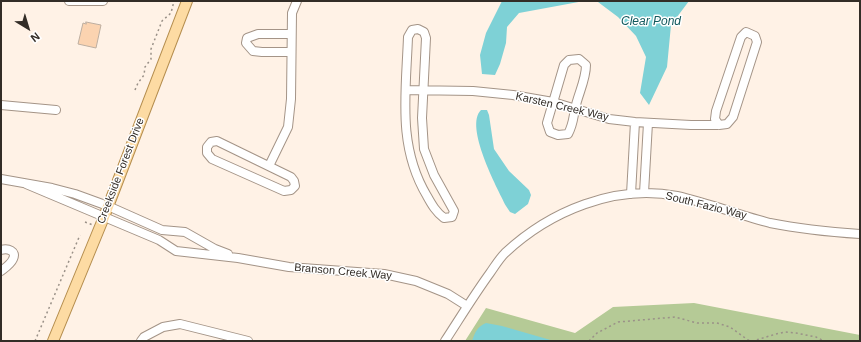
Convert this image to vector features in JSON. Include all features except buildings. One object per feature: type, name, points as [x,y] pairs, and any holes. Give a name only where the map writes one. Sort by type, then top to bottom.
[{"type":"main road","name":"Creekside Forest Drive","points":[[53,341],[104,217],[187,1]]},
{"type":"street","points":[[69,1],[103,2]]},
{"type":"street","points":[[269,166],[288,127],[291,99],[292,13],[297,1]]},
{"type":"street","points":[[418,29],[424,32],[426,38],[422,118],[424,149],[434,175],[454,211],[452,217],[444,218],[437,213],[418,181],[409,152],[404,121],[406,90],[408,37],[412,30],[418,29]]},
{"type":"street","points":[[746,32],[755,36],[757,42],[733,117],[727,124],[719,125],[715,119],[716,111],[741,37],[746,32]]},
{"type":"street","points":[[291,52],[253,51],[246,44],[247,38],[258,34],[292,34]]},
{"type":"street","points":[[578,59],[586,65],[586,73],[575,109],[572,125],[568,134],[558,135],[550,132],[547,123],[553,102],[564,65],[569,60],[578,59]]},
{"type":"street","name":"Karsten Creek Way","points":[[406,90],[479,92],[513,95],[553,102],[609,119],[648,123],[719,125]]},
{"type":"street","points":[[1,105],[56,110]]},
{"type":"street","points":[[631,194],[635,122]]},
{"type":"street","points":[[644,193],[648,123]]},
{"type":"street","points":[[217,141],[269,166],[292,177],[295,186],[290,190],[284,191],[212,159],[207,154],[207,147],[210,142],[217,141]]},
{"type":"street","points":[[1,179],[26,184]]},
{"type":"street","name":"Branson Creek Way","points":[[26,184],[52,188],[75,194],[108,206],[162,230],[185,232],[215,250],[238,258]]},
{"type":"street","name":"Branson Creek Way","points":[[26,184],[159,240],[176,251],[238,258],[289,267],[384,274],[416,281],[448,294],[467,306]]},
{"type":"street","name":"South Fazio Way","points":[[445,341],[467,306],[504,254],[557,215],[598,199],[644,193],[676,196],[770,223],[824,232],[860,234]]},
{"type":"street","points":[[159,240],[162,230]]},
{"type":"street","points":[[195,252],[198,240]]},
{"type":"street","points":[[1,250],[11,250],[14,254],[14,258],[11,263],[1,271]]},
{"type":"street","points":[[141,341],[144,337],[163,327],[180,324],[248,341]]},
{"type":"path","points":[[135,90],[144,75],[145,67],[151,59],[151,49],[162,21],[171,12],[174,1]]},
{"type":"path","points":[[85,222],[93,225]]},
{"type":"path","points":[[35,341],[80,235]]},
{"type":"path","points":[[589,341],[597,333],[618,322],[675,317],[697,323],[717,323],[730,327],[748,340],[753,341],[785,332],[816,337],[824,341]]},
{"type":"green space","points":[[694,303],[860,335],[860,341],[465,341],[486,308],[575,333],[613,307]]},
{"type":"water","points":[[502,1],[584,1],[519,13],[507,27],[506,43],[495,75],[482,74],[480,55],[486,33]]},
{"type":"water","name":"Clear Pond","points":[[584,1],[689,1],[671,25],[667,67],[649,105],[640,93],[646,57],[636,36],[618,17],[598,2]]},
{"type":"water","points":[[481,110],[487,110],[489,115],[494,149],[509,171],[529,190],[531,195],[528,204],[515,214],[510,212],[506,206],[490,172],[479,143],[476,129],[477,118]]},
{"type":"water","points":[[486,323],[554,341],[472,341],[480,326]]}]
